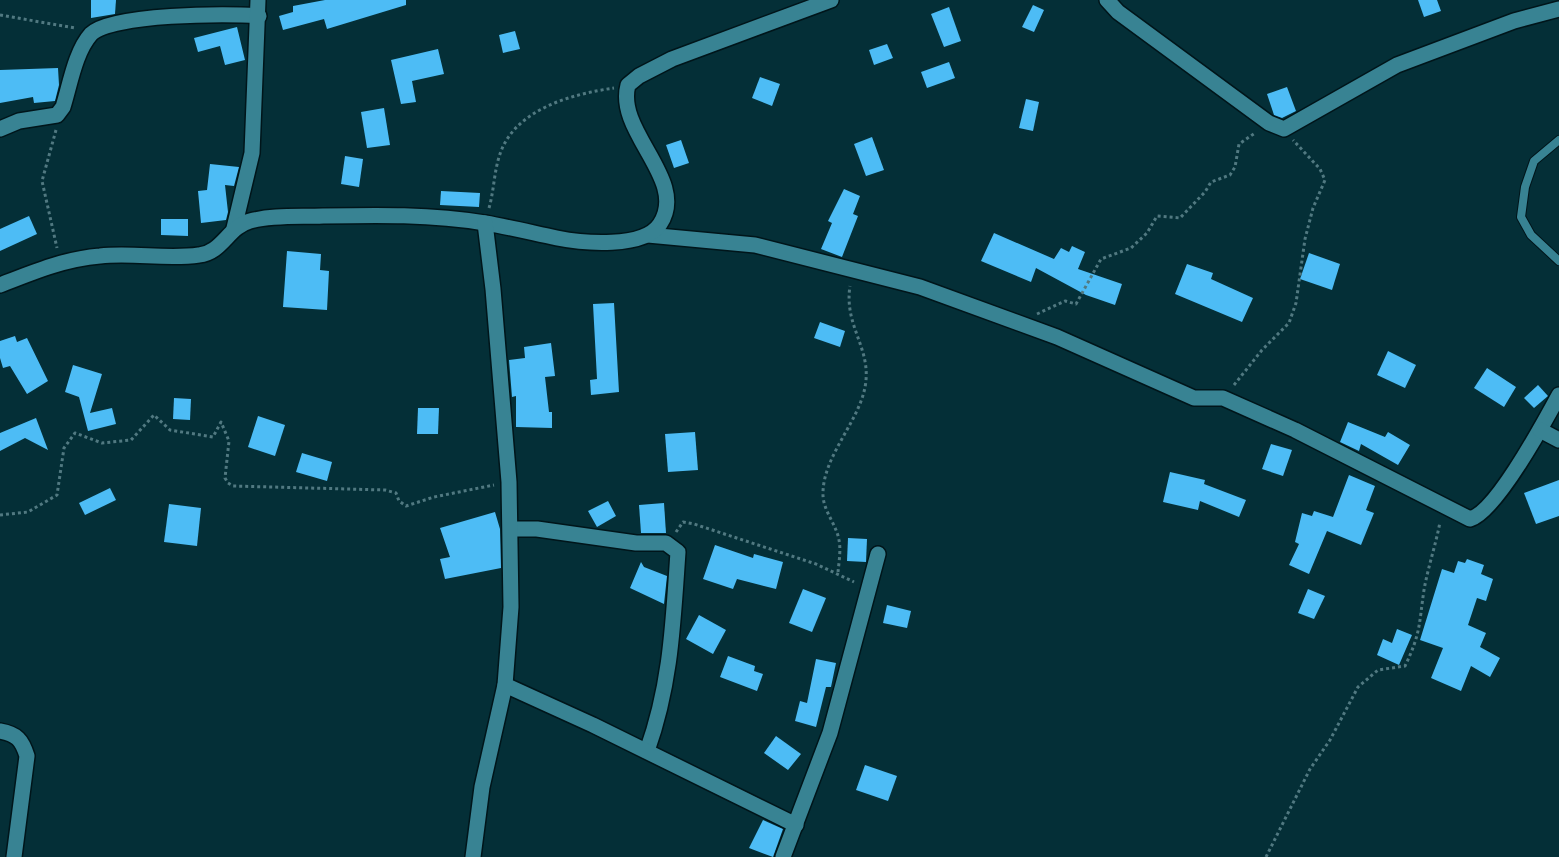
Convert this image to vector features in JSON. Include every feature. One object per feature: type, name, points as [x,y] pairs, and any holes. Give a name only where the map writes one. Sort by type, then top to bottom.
[{"type":"street","points":[[0,285],[61,262],[100,255],[201,255],[218,248],[234,228],[252,153],[258,0]]},
{"type":"street","points":[[648,235],[660,224],[666,209],[666,195],[662,178],[626,108],[628,86],[639,76],[672,59],[831,0]]},
{"type":"street","points":[[1107,0],[1119,12],[1277,126],[1357,90],[1396,65],[1514,21],[1559,9]]},
{"type":"street","points":[[0,129],[19,121],[57,115],[63,107],[82,51],[93,32],[138,19],[259,16]]},
{"type":"street","points":[[234,228],[250,221],[286,217],[386,215],[484,223],[574,240],[627,241],[648,235],[755,245],[853,268],[920,287],[1057,337],[1194,398],[1223,398],[1295,430],[1463,518],[1476,517],[1485,510],[1540,430],[1559,395]]},
{"type":"street","points":[[473,857],[482,787],[505,685],[511,607],[512,529],[509,482],[493,289],[484,223]]},
{"type":"street","points":[[1540,430],[1559,440]]},
{"type":"street","points":[[512,529],[537,529],[636,543],[672,545],[678,552],[668,676],[660,715],[647,751]]},
{"type":"street","points":[[783,857],[830,733],[878,554]]},
{"type":"street","points":[[505,685],[647,751],[796,825]]},
{"type":"street","points":[[0,731],[16,735],[22,741],[27,756],[14,857]]},
{"type":"lane","points":[[1559,140],[1534,160],[1525,187],[1521,217],[1531,235],[1559,261]]},
{"type":"path","points":[[0,15],[93,32]]},
{"type":"path","points":[[484,223],[499,156],[505,141],[518,126],[561,100],[589,92],[628,86]]},
{"type":"path","points":[[57,115],[55,138],[42,181],[61,262]]},
{"type":"path","points":[[1020,324],[1065,301],[1076,304],[1101,259],[1131,248],[1147,233],[1159,214],[1180,218],[1205,192],[1211,182],[1233,172],[1236,152],[1242,140],[1277,126],[1320,169],[1325,180],[1313,208],[1305,239],[1296,303],[1289,323],[1262,350],[1223,398]]},
{"type":"path","points":[[838,572],[840,541],[824,505],[823,491],[828,470],[866,382],[866,364],[847,303],[853,268]]},
{"type":"path","points":[[0,515],[28,512],[57,495],[64,448],[75,433],[102,443],[131,440],[154,416],[170,430],[213,437],[221,422],[229,441],[225,478],[233,486],[385,489],[396,493],[399,501],[406,506],[434,497],[509,482]]},
{"type":"path","points":[[1266,857],[1310,769],[1330,740],[1358,687],[1378,670],[1406,666],[1419,632],[1424,589],[1443,506]]},
{"type":"path","points":[[672,545],[679,525],[683,522],[694,524],[838,572],[869,594]]},
{"type":"building","points":[[91,0],[116,0],[115,14],[91,18]]},
{"type":"building","points":[[325,0],[406,0],[406,5],[327,29],[324,19],[283,30],[279,16],[293,12],[293,6]]},
{"type":"building","points":[[1418,0],[1437,0],[1441,11],[1424,17]]},
{"type":"building","points":[[1033,5],[1044,10],[1034,32],[1022,27]]},
{"type":"building","points":[[949,7],[961,41],[944,47],[931,14]]},
{"type":"building","points":[[237,27],[245,60],[225,65],[220,46],[198,52],[194,38]]},
{"type":"building","points":[[515,31],[520,49],[503,53],[499,35]]},
{"type":"building","points":[[887,44],[893,58],[874,65],[869,50]]},
{"type":"building","points":[[438,49],[444,74],[412,81],[416,102],[401,104],[391,60]]},
{"type":"building","points":[[949,62],[955,78],[927,88],[921,72]]},
{"type":"building","points":[[58,68],[59,85],[55,101],[34,103],[33,97],[0,103],[0,70]]},
{"type":"building","points":[[760,77],[780,84],[772,106],[752,98]]},
{"type":"building","points":[[1287,87],[1296,111],[1282,118],[1274,115],[1267,94]]},
{"type":"building","points":[[1026,99],[1039,102],[1033,131],[1019,128]]},
{"type":"building","points":[[384,108],[390,145],[367,148],[361,112]]},
{"type":"building","points":[[872,137],[884,170],[866,176],[854,144]]},
{"type":"building","points":[[681,140],[689,163],[674,168],[666,145]]},
{"type":"building","points":[[345,156],[363,159],[359,187],[341,184]]},
{"type":"building","points":[[210,164],[239,167],[234,186],[225,185],[228,212],[226,220],[201,223],[198,191],[207,190]]},
{"type":"building","points":[[844,189],[860,196],[853,214],[858,216],[842,257],[821,249],[832,223],[828,221]]},
{"type":"building","points":[[441,191],[480,193],[479,207],[440,205]]},
{"type":"building","points":[[29,216],[37,234],[0,251],[0,229]]},
{"type":"building","points":[[161,219],[188,219],[188,236],[161,235]]},
{"type":"building","points":[[994,233],[1054,259],[1061,248],[1069,252],[1072,246],[1085,252],[1078,269],[1122,284],[1115,305],[1086,295],[1036,268],[1031,282],[981,261]]},
{"type":"building","points":[[287,251],[321,254],[320,270],[329,271],[327,310],[283,307]]},
{"type":"building","points":[[1309,253],[1340,264],[1332,290],[1300,279]]},
{"type":"building","points":[[1187,264],[1213,273],[1211,279],[1253,298],[1242,322],[1175,294]]},
{"type":"building","points":[[614,303],[619,392],[591,395],[590,380],[597,379],[593,304]]},
{"type":"building","points":[[820,322],[845,331],[840,347],[814,338]]},
{"type":"building","points":[[15,336],[17,342],[27,338],[48,381],[27,394],[10,366],[3,368],[0,358],[0,341]]},
{"type":"building","points":[[551,343],[555,376],[545,377],[549,412],[552,412],[552,428],[516,427],[516,396],[512,397],[509,360],[525,358],[524,347]]},
{"type":"building","points":[[1388,351],[1416,365],[1405,388],[1377,375]]},
{"type":"building","points":[[73,365],[102,374],[90,413],[112,408],[116,424],[88,431],[79,397],[65,392]]},
{"type":"building","points":[[1487,368],[1516,387],[1504,407],[1474,388]]},
{"type":"building","points":[[1538,385],[1548,396],[1534,408],[1524,398]]},
{"type":"building","points":[[174,398],[191,399],[190,420],[173,419]]},
{"type":"building","points":[[418,408],[439,408],[438,434],[417,434]]},
{"type":"building","points":[[258,416],[285,425],[275,456],[248,447]]},
{"type":"building","points":[[36,418],[48,450],[25,438],[0,451],[0,433]]},
{"type":"building","points":[[1348,422],[1385,437],[1388,432],[1410,445],[1398,465],[1361,444],[1359,451],[1340,442]]},
{"type":"building","points":[[695,432],[698,470],[668,472],[665,434]]},
{"type":"building","points":[[1271,444],[1292,450],[1283,476],[1262,469]]},
{"type":"building","points":[[302,453],[332,462],[327,481],[296,472]]},
{"type":"building","points":[[1170,472],[1205,480],[1204,484],[1246,500],[1239,517],[1200,501],[1198,510],[1163,502]]},
{"type":"building","points":[[1349,475],[1375,486],[1366,510],[1374,513],[1361,545],[1327,531],[1309,574],[1289,565],[1299,544],[1295,542],[1302,513],[1312,516],[1314,511],[1333,517]]},
{"type":"building","points":[[1559,480],[1559,516],[1536,524],[1524,493]]},
{"type":"building","points":[[110,488],[116,500],[85,515],[79,503]]},
{"type":"building","points":[[608,501],[616,516],[597,527],[588,511]]},
{"type":"building","points":[[664,503],[666,533],[641,533],[639,505]]},
{"type":"building","points":[[169,504],[201,508],[197,546],[164,542]]},
{"type":"building","points":[[495,512],[500,529],[501,568],[445,579],[440,559],[450,557],[440,528]]},
{"type":"building","points":[[848,538],[867,539],[866,562],[847,561]]},
{"type":"building","points":[[715,545],[753,558],[754,554],[783,562],[776,589],[737,579],[733,589],[703,579]]},
{"type":"building","points":[[1467,559],[1484,565],[1481,574],[1493,579],[1486,601],[1477,598],[1468,625],[1486,633],[1480,647],[1500,658],[1490,677],[1471,666],[1461,691],[1431,678],[1443,648],[1420,640],[1442,569],[1454,573],[1458,561],[1465,563]]},
{"type":"building","points":[[641,562],[644,567],[667,576],[664,604],[630,588]]},
{"type":"building","points":[[803,589],[826,598],[812,632],[789,623]]},
{"type":"building","points":[[1308,589],[1325,596],[1314,619],[1298,613]]},
{"type":"building","points":[[887,605],[911,611],[907,628],[883,623]]},
{"type":"building","points":[[699,615],[726,630],[713,654],[686,639]]},
{"type":"building","points":[[1397,629],[1412,635],[1399,665],[1377,655],[1383,639],[1392,643]]},
{"type":"building","points":[[728,656],[755,666],[754,671],[763,674],[757,691],[720,677]]},
{"type":"building","points":[[816,659],[836,663],[831,687],[826,687],[816,727],[795,721],[800,701],[807,703]]},
{"type":"building","points":[[776,736],[801,754],[788,770],[764,753]]},
{"type":"building","points":[[865,765],[897,776],[888,801],[856,790]]},
{"type":"building","points":[[763,820],[783,829],[773,857],[749,848]]}]
